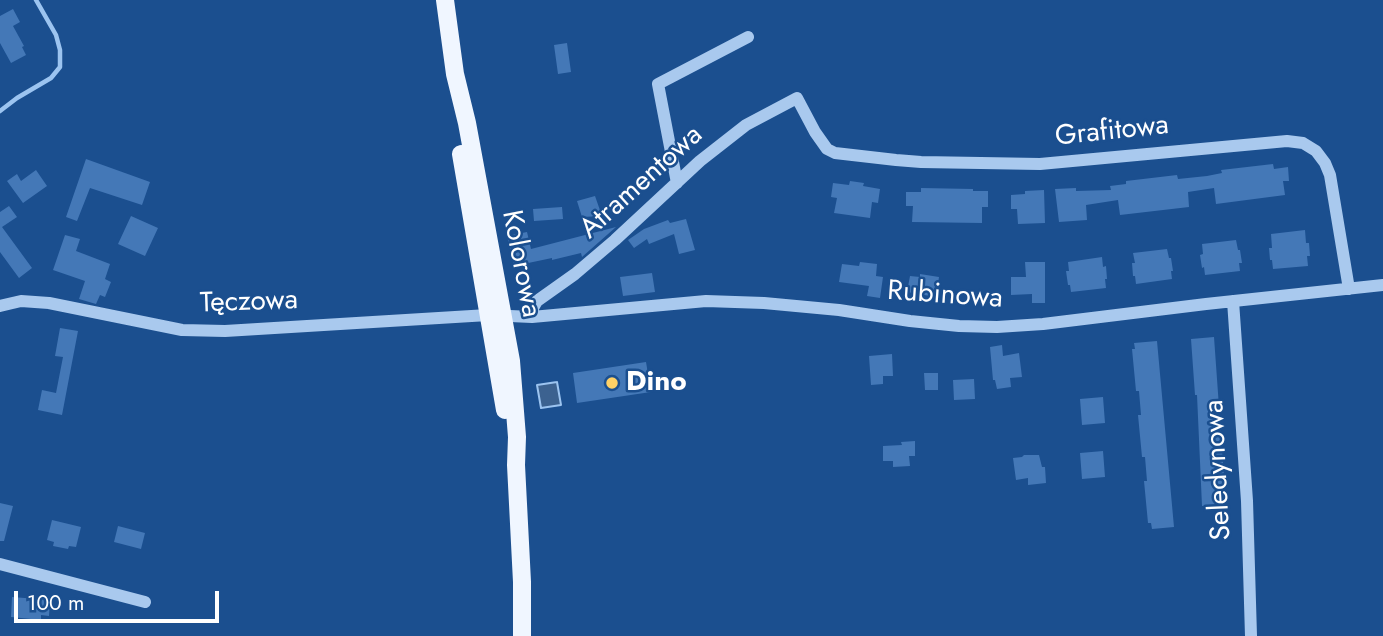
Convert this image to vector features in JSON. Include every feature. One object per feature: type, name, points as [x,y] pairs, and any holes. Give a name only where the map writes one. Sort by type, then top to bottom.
[{"type":"main road","name":"Kolorowa","points":[[445,0],[455,74],[467,123],[496,316],[513,384],[517,437],[522,636]]},
{"type":"street","points":[[677,183],[658,84],[748,37]]},
{"type":"street","name":"Atramentowa","points":[[532,317],[537,301],[585,266],[700,161],[746,125],[797,98]]},
{"type":"street","name":"Grafitowa","points":[[797,98],[827,149],[835,153],[868,158],[921,162],[1040,164],[1287,141],[1303,143],[1316,151],[1330,175],[1349,289]]},
{"type":"street","name":"Rubinowa","points":[[496,316],[532,317],[706,301],[764,303],[947,325],[997,327],[1383,285]]},
{"type":"street","name":"Tęczowa","points":[[0,306],[21,301],[49,303],[182,330],[225,331],[496,316]]},
{"type":"street","name":"Seledynowa","points":[[1233,301],[1247,501],[1251,636]]},
{"type":"street","points":[[0,564],[145,602]]},
{"type":"water","points":[[557,382],[561,405],[541,408],[537,385]]},
{"type":"building","points":[[13,9],[20,22],[13,26],[26,55],[11,63],[0,43],[0,16]]},
{"type":"building","points":[[567,43],[571,72],[558,74],[554,45]]},
{"type":"building","points":[[86,159],[150,182],[142,205],[90,188],[77,221],[66,217]]},
{"type":"building","points":[[1273,164],[1274,169],[1288,167],[1289,181],[1283,181],[1285,195],[1216,204],[1214,188],[1188,192],[1189,207],[1120,215],[1118,200],[1086,205],[1087,220],[1059,222],[1055,189],[1111,190],[1110,186],[1126,184],[1126,181],[1177,175],[1178,179],[1207,176],[1222,173],[1221,170]]},
{"type":"building","points":[[36,170],[47,186],[23,203],[7,181],[17,174],[21,181]]},
{"type":"building","points":[[850,181],[880,189],[878,203],[872,202],[870,218],[834,213],[837,198],[831,197],[833,183],[849,185]]},
{"type":"building","points":[[921,188],[988,191],[988,207],[982,207],[982,223],[912,222],[913,206],[906,206],[906,192],[921,192]]},
{"type":"building","points":[[1044,190],[1045,223],[1018,224],[1017,209],[1011,209],[1011,195]]},
{"type":"building","points":[[595,196],[602,216],[582,217],[577,201]]},
{"type":"building","points":[[9,206],[17,217],[2,227],[32,268],[19,278],[0,252],[0,212]]},
{"type":"building","points":[[562,207],[563,219],[534,221],[533,209]]},
{"type":"building","points":[[131,216],[158,228],[145,256],[118,244]]},
{"type":"building","points":[[686,219],[695,250],[679,254],[674,234],[649,244],[647,239],[634,248],[628,240],[644,229],[668,220],[670,223]]},
{"type":"building","points":[[616,227],[582,257],[581,253],[514,266],[507,236],[527,232],[531,249]]},
{"type":"building","points":[[1305,230],[1306,243],[1309,243],[1308,266],[1273,269],[1269,248],[1272,248],[1271,234]]},
{"type":"building","points":[[65,235],[80,239],[76,251],[110,264],[105,279],[111,282],[105,297],[100,295],[96,304],[79,299],[85,281],[53,270]]},
{"type":"building","points":[[1236,240],[1242,263],[1239,263],[1240,271],[1205,275],[1200,255],[1203,254],[1202,244]]},
{"type":"building","points":[[1167,249],[1171,258],[1172,279],[1136,284],[1133,276],[1133,253]]},
{"type":"building","points":[[1102,257],[1103,267],[1106,266],[1106,288],[1071,292],[1066,271],[1069,271],[1068,262]]},
{"type":"building","points":[[860,262],[877,264],[876,276],[883,277],[880,298],[867,296],[869,286],[839,282],[842,264],[859,266]]},
{"type":"building","points":[[1025,262],[1045,262],[1045,303],[1032,303],[1032,294],[1011,295],[1011,277],[1026,277]]},
{"type":"building","points":[[652,273],[655,292],[623,296],[620,277]]},
{"type":"building","points":[[920,274],[939,277],[936,297],[907,292],[910,276],[920,277]]},
{"type":"building","points":[[60,328],[78,331],[62,415],[38,410],[42,390],[56,393],[63,357],[55,356]]},
{"type":"building","points":[[1214,337],[1226,505],[1202,506],[1197,395],[1191,339]]},
{"type":"building","points":[[1157,341],[1174,527],[1152,529],[1151,523],[1148,523],[1145,457],[1142,457],[1138,415],[1141,415],[1139,391],[1136,391],[1132,349],[1135,349],[1134,343]]},
{"type":"building","points":[[1002,345],[1003,356],[1019,353],[1022,377],[1010,378],[1011,387],[997,389],[993,380],[990,347]]},
{"type":"building","points":[[892,354],[893,376],[883,376],[883,384],[871,385],[869,356]]},
{"type":"building","name":"Dino","points":[[646,362],[651,392],[577,403],[573,373]]},
{"type":"building","points":[[924,373],[938,373],[938,390],[925,390]]},
{"type":"building","points":[[974,379],[975,399],[954,400],[953,380]]},
{"type":"building","points":[[1103,397],[1105,423],[1082,425],[1080,399]]},
{"type":"building","points":[[915,441],[915,456],[909,456],[910,466],[893,467],[893,461],[883,461],[883,446]]},
{"type":"building","points":[[1103,451],[1105,477],[1082,479],[1080,453]]},
{"type":"building","points":[[1039,455],[1042,467],[1045,467],[1046,483],[1028,485],[1028,478],[1016,480],[1013,458]]},
{"type":"building","points":[[0,503],[13,506],[4,541],[0,541]]},
{"type":"building","points":[[52,520],[81,527],[76,547],[69,546],[68,549],[53,546],[54,542],[47,540]]},
{"type":"building","points":[[118,526],[145,533],[141,549],[114,542]]},
{"type":"building","points":[[12,597],[50,600],[49,616],[41,615],[41,620],[11,617]]},
{"type":"waterway","points":[[0,111],[51,78],[60,67],[60,50],[56,35],[36,0]]},
{"type":"place","name":"Dino","points":[[612,383]]}]
